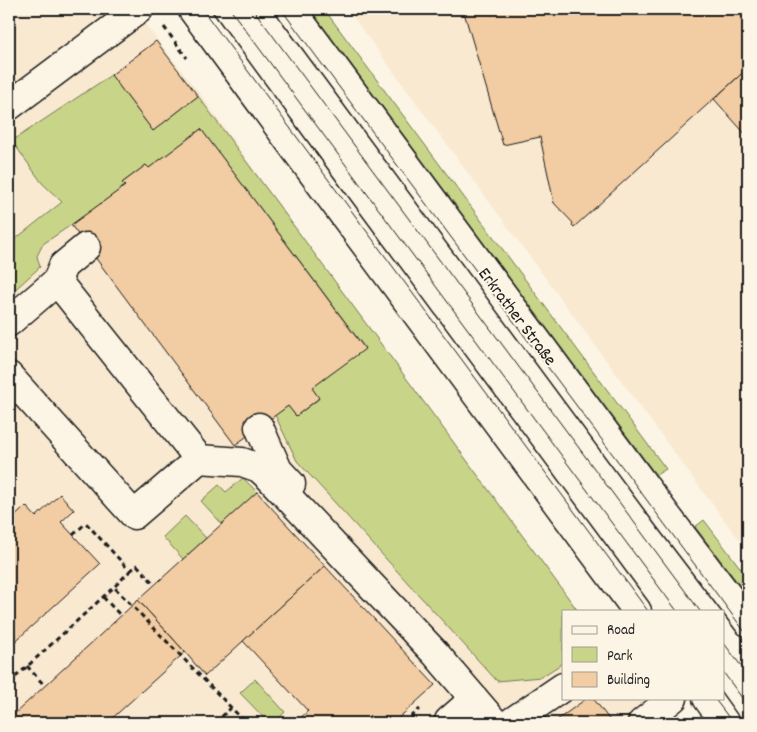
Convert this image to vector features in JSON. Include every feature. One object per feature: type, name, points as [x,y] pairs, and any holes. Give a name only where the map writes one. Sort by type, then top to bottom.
[{"type":"main road","points":[[9,106],[139,9]]},
{"type":"main road","points":[[192,9],[636,610]]},
{"type":"main road","name":"Erkrather Straße","points":[[291,9],[661,508],[748,622]]},
{"type":"main road","points":[[9,322],[57,282],[62,266],[86,246]]},
{"type":"main road","points":[[57,282],[199,459]]},
{"type":"main road","points":[[9,376],[134,515],[199,459],[242,462],[274,474],[506,723]]},
{"type":"main road","points":[[259,427],[274,474],[474,699],[506,723]]},
{"type":"main road","points":[[506,723],[562,688]]},
{"type":"main road","points":[[449,721],[474,699]]},
{"type":"main road","points":[[642,723],[671,700]]},
{"type":"main road","points":[[709,700],[726,723]]},
{"type":"path","points":[[73,534],[86,523],[130,571]]},
{"type":"path","points":[[9,683],[138,565],[155,585]]},
{"type":"path","points":[[114,586],[246,723]]},
{"type":"path","points":[[103,597],[120,616]]},
{"type":"path","points":[[27,666],[45,686]]},
{"type":"path","points":[[215,723],[232,708]]},
{"type":"shaded area","points":[[9,9],[133,9],[201,95],[562,610],[562,700],[643,700],[661,723],[9,723]]},
{"type":"shaded area","points":[[347,9],[748,9],[748,551],[715,508]]},
{"type":"green space","points":[[310,9],[324,9],[666,469],[656,475]]},
{"type":"green space","points":[[111,75],[153,131],[198,96],[577,610],[562,610],[562,664],[541,677],[497,681],[297,461],[275,415],[288,406],[296,416],[319,399],[312,388],[365,348],[201,129],[149,168],[146,165],[123,182],[125,186],[43,244],[37,256],[40,267],[9,295],[9,244],[62,202],[42,183],[12,141]]},
{"type":"green space","points":[[243,478],[257,492],[222,524],[201,501],[219,485],[226,492]]},
{"type":"green space","points":[[185,516],[206,538],[183,559],[163,537]]},
{"type":"green space","points":[[704,520],[748,578],[748,596],[695,527]]},
{"type":"green space","points":[[255,679],[285,712],[274,723],[269,723],[240,693]]},
{"type":"building","points":[[463,9],[748,9],[748,68],[574,227],[573,223],[554,203],[540,137],[503,145]]},
{"type":"building","points":[[156,41],[198,96],[153,131],[111,75]]},
{"type":"building","points":[[748,68],[748,137],[714,99]]},
{"type":"building","points":[[201,129],[365,349],[312,388],[319,398],[296,416],[288,406],[235,445],[71,225],[125,186],[122,183],[146,165],[149,168]]},
{"type":"building","points":[[257,492],[325,566],[205,676],[138,600]]},
{"type":"building","points":[[60,494],[74,510],[61,522],[100,564],[9,647],[9,522],[26,506],[36,517]]},
{"type":"building","points":[[325,566],[435,685],[393,723],[295,723],[308,711],[243,641]]},
{"type":"building","points":[[138,600],[185,652],[107,723],[17,723],[11,717]]},
{"type":"building","points":[[584,700],[595,700],[612,723],[553,723]]},
{"type":"building","points":[[11,717],[17,723],[9,723]]},
{"type":"tram line","points":[[202,9],[647,610]]},
{"type":"tram line","points":[[230,9],[676,610]]},
{"type":"tram line","points":[[253,9],[699,610]]},
{"type":"tram line","points":[[281,9],[748,636]]},
{"type":"tram line","points":[[724,643],[748,675]]},
{"type":"tram line","points":[[724,673],[748,706]]},
{"type":"tram line","points":[[716,700],[733,723]]}]
